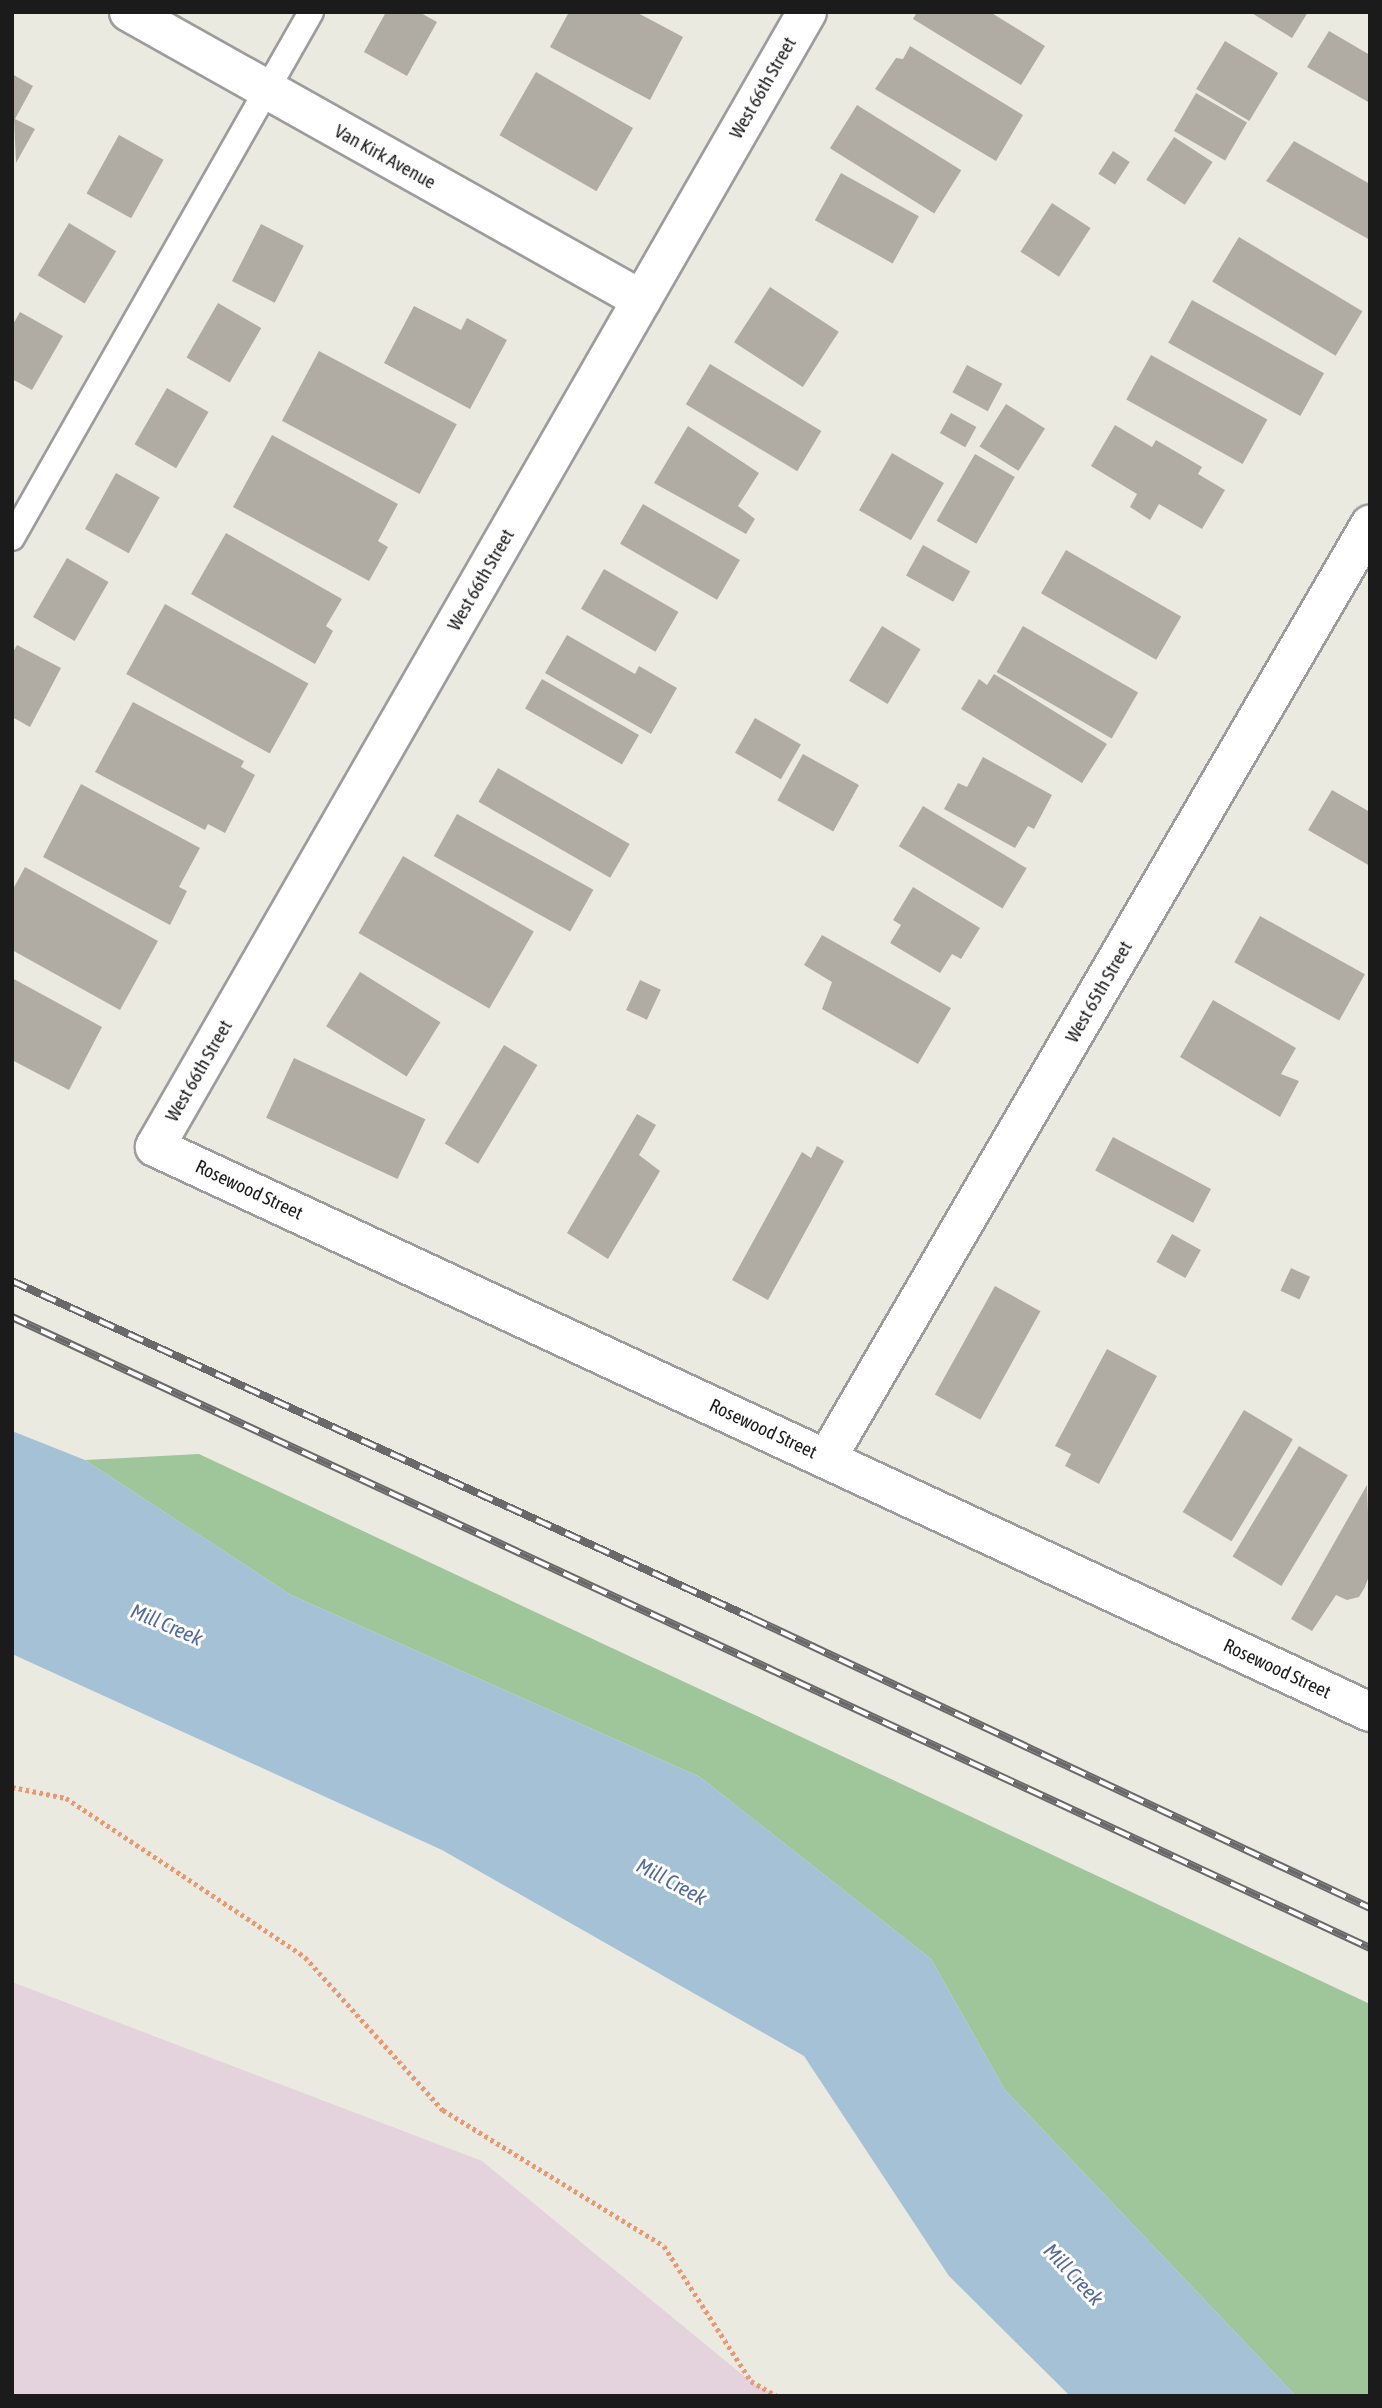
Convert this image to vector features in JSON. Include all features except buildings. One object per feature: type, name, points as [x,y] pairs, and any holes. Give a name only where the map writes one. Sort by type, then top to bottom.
[{"type":"street","name":"Van Kirk Avenue","points":[[129,12],[642,300]]},
{"type":"street","name":"West 66th Street","points":[[155,1147],[807,12]]},
{"type":"street","name":"West 65th Street","points":[[827,1458],[1370,525]]},
{"type":"street","name":"Rosewood Street","points":[[155,1147],[1370,1712]]},
{"type":"lane","points":[[12,538],[311,12]]},
{"type":"path","points":[[12,1787],[66,1798],[305,1957],[443,2110],[664,2246],[751,2381],[777,2396]]},
{"type":"shaded area","points":[[12,1982],[482,2161],[750,2381],[777,2396],[12,2396]]},
{"type":"green space","points":[[199,1454],[1370,2004],[1370,2396],[1296,2396],[1005,2090],[931,1959],[700,1777],[291,1595],[85,1460]]},
{"type":"water","name":"Mill Creek","points":[[12,1431],[85,1460],[291,1595],[700,1777],[931,1959],[1005,2090],[1296,2396],[1070,2396],[949,2276],[804,2056],[442,1850],[12,1654]]},
{"type":"railway","points":[[12,1281],[752,1618],[1370,1908]]},
{"type":"railway","points":[[12,1317],[1370,1948]]}]
